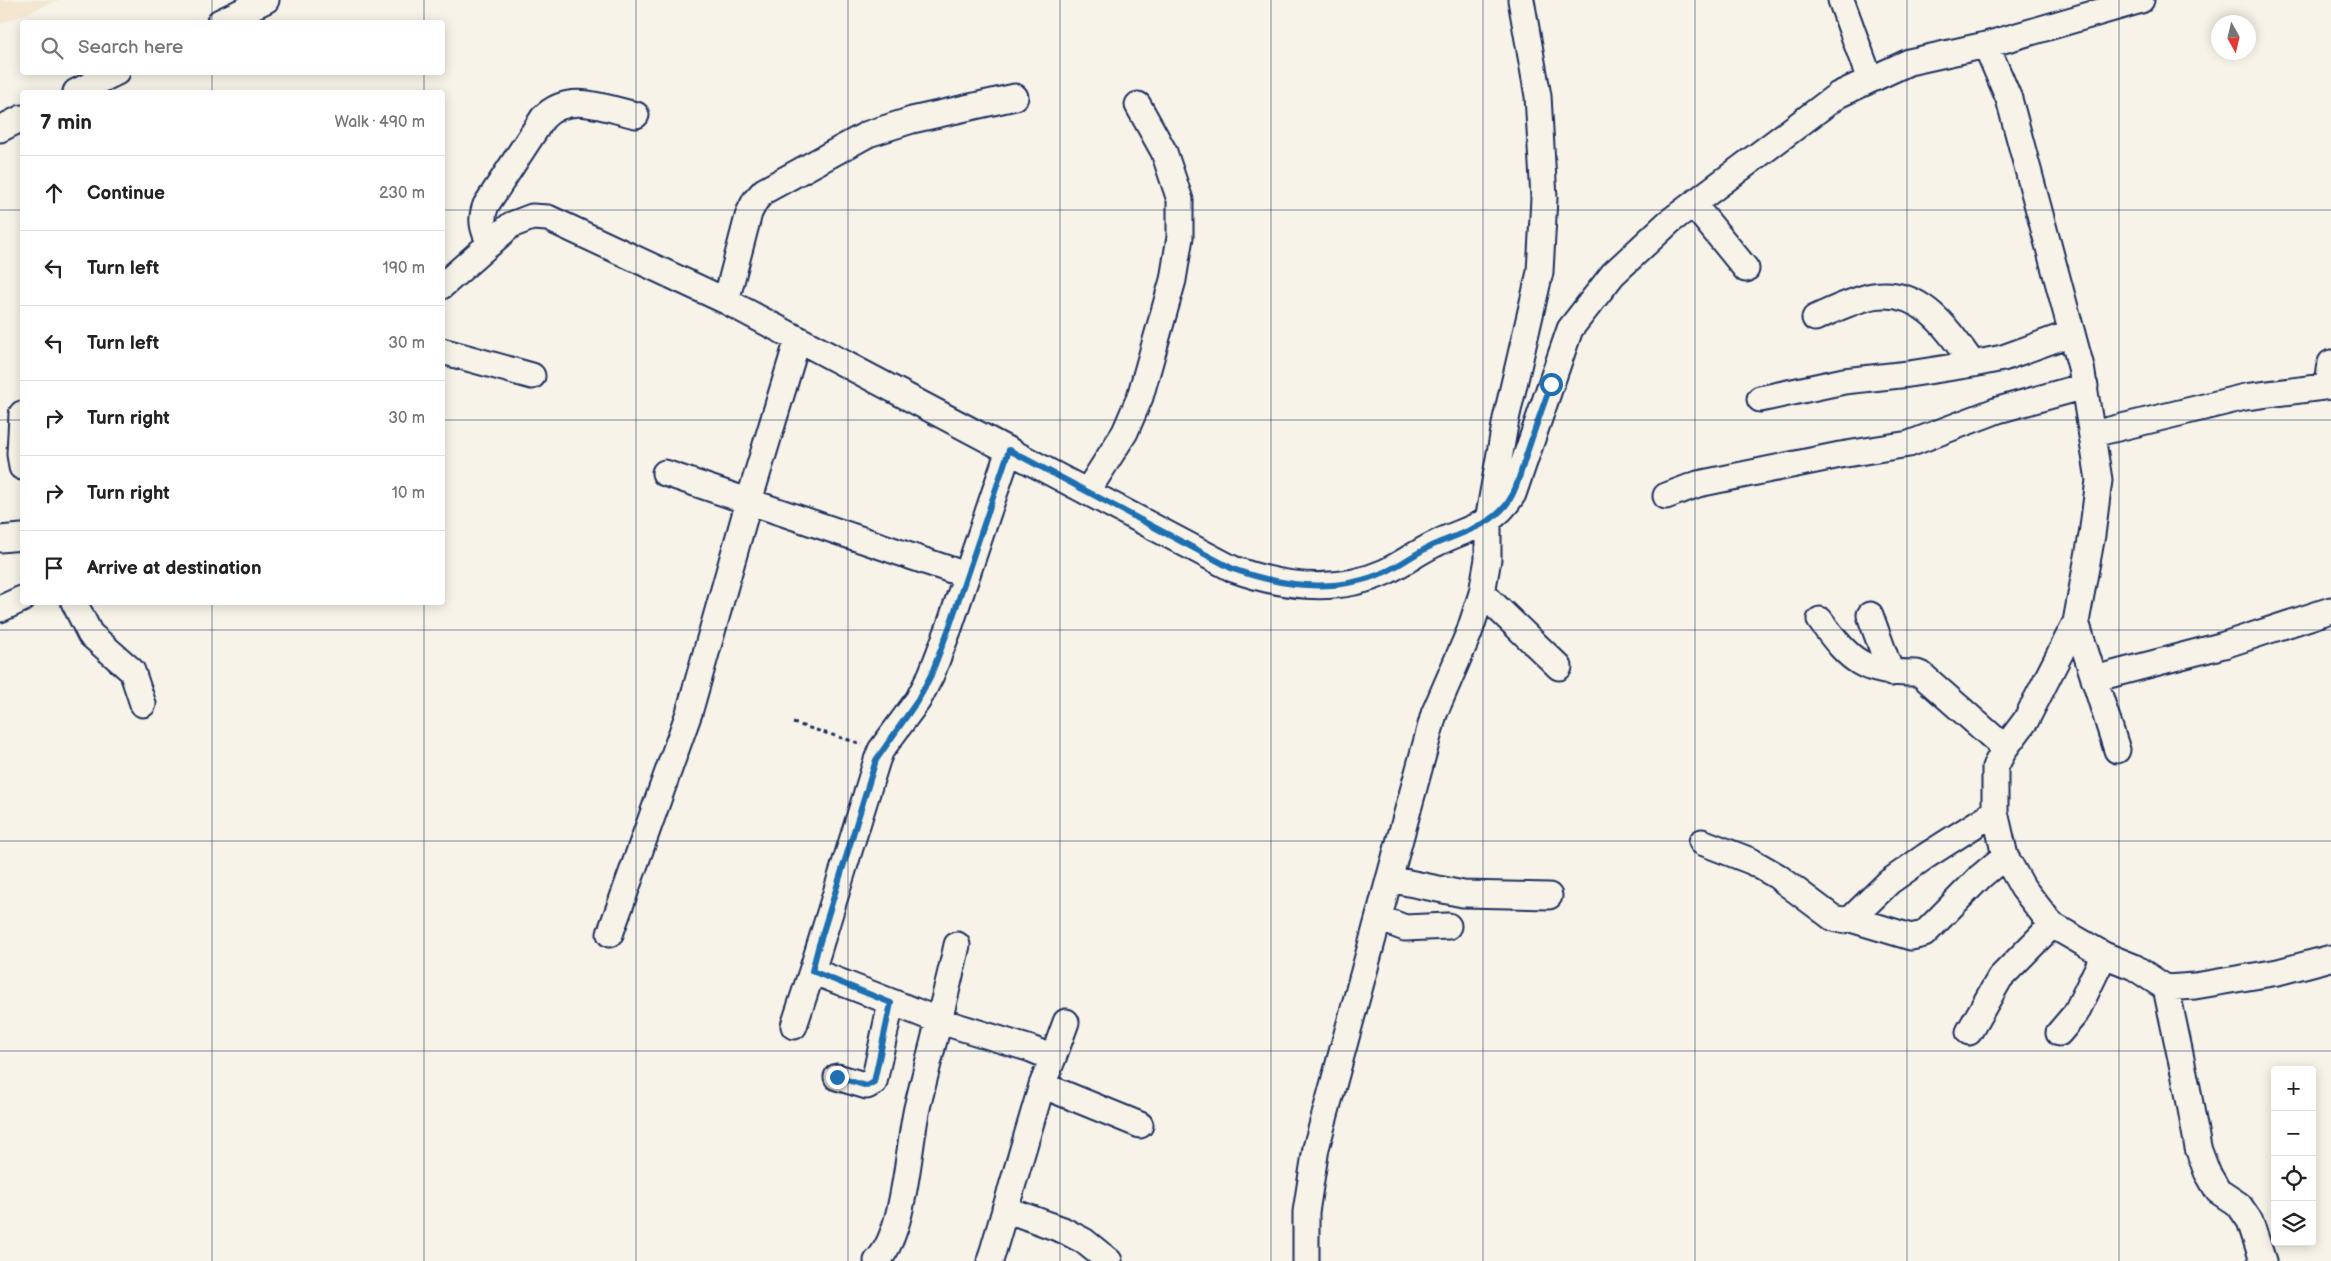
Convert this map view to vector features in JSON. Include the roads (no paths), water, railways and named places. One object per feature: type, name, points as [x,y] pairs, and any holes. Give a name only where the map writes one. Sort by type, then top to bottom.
[{"type":"street","points":[[224,20],[266,0]]},
{"type":"street","points":[[1306,1261],[1306,1212],[1316,1148],[1434,714],[1469,634],[1482,593],[1488,559],[1488,521],[1506,419],[1540,272],[1544,198],[1538,96],[1521,0]]},
{"type":"street","points":[[1841,0],[1870,80]]},
{"type":"street","points":[[445,283],[517,222],[532,217],[548,218],[726,301],[1233,569],[1256,577],[1288,584],[1330,585],[1366,579],[1386,571],[1436,543],[1488,521],[1506,505],[1513,494],[1570,329],[1613,274],[1669,222],[1838,95],[1909,62],[1986,45],[2142,0]]},
{"type":"street","points":[[1986,45],[2009,99],[2072,334],[2093,434],[2098,480],[2092,535],[2076,622],[2026,720],[2005,748],[1995,767],[1995,812],[2005,856],[2023,888],[2052,925],[2104,955],[2134,967],[2166,988],[2195,986],[2278,972],[2331,958]]},
{"type":"street","points":[[80,90],[111,75]]},
{"type":"street","points":[[726,301],[749,213],[755,201],[764,191],[876,132],[912,120],[1016,97]]},
{"type":"street","points":[[490,244],[482,229],[482,218],[486,205],[543,118],[552,109],[567,102],[577,102],[636,115]]},
{"type":"street","points":[[1087,492],[1125,432],[1140,397],[1173,280],[1180,237],[1180,200],[1164,152],[1138,106]]},
{"type":"street","points":[[1693,204],[1746,269]]},
{"type":"street","points":[[1815,318],[1874,296],[1899,297],[1921,305],[1940,320],[1972,364]]},
{"type":"street","points":[[1760,399],[1844,381],[1909,374],[2004,358],[2072,334]]},
{"type":"street","points":[[610,934],[689,713],[749,501],[798,339]]},
{"type":"street","points":[[445,352],[532,376]]},
{"type":"street","points":[[2093,434],[2330,378]]},
{"type":"street","points":[[1666,496],[1698,484],[1840,455],[1909,444],[1998,410],[2084,386]]},
{"type":"street","points":[[794,1026],[881,750],[910,711],[931,675],[949,628],[1009,450]]},
{"type":"street","points":[[665,473],[966,575]]},
{"type":"street","points":[[0,539],[20,537]]},
{"type":"street","points":[[1482,593],[1559,667]]},
{"type":"street","points":[[0,608],[20,600]]},
{"type":"street","points":[[76,605],[90,634],[132,671],[143,704]]},
{"type":"street","points":[[2094,679],[2224,645],[2331,610]]},
{"type":"street","points":[[1870,615],[1891,673]]},
{"type":"street","points":[[1820,620],[1842,650],[1870,668],[1891,673],[1917,673],[1922,675],[2005,748]]},
{"type":"street","points":[[2076,622],[2117,750]]},
{"type":"street","points":[[1851,918],[1896,877],[1995,812]]},
{"type":"street","points":[[1702,842],[1750,861],[1777,876],[1833,918],[1851,918],[1911,936],[1924,934],[1980,877],[2005,856]]},
{"type":"street","points":[[1389,880],[1463,894],[1550,896]]},
{"type":"street","points":[[1379,918],[1405,928],[1448,926]]},
{"type":"street","points":[[1969,1032],[2000,978],[2052,925]]},
{"type":"street","points":[[877,1261],[889,1244],[897,1224],[917,1109],[940,1022],[957,946]]},
{"type":"street","points":[[2059,1033],[2076,1013],[2104,955]]},
{"type":"street","points":[[812,971],[940,1022],[1031,1049],[1053,1058]]},
{"type":"street","points":[[2166,988],[2198,1148],[2207,1172],[2218,1191],[2240,1205],[2250,1221],[2263,1261]]},
{"type":"street","points":[[837,1077],[867,1086],[874,1082],[891,1003]]},
{"type":"street","points":[[990,1261],[1042,1085],[1066,1022]]},
{"type":"street","points":[[1042,1085],[1140,1125]]},
{"type":"street","points":[[1005,1209],[1063,1230],[1084,1241],[1109,1261]]}]
